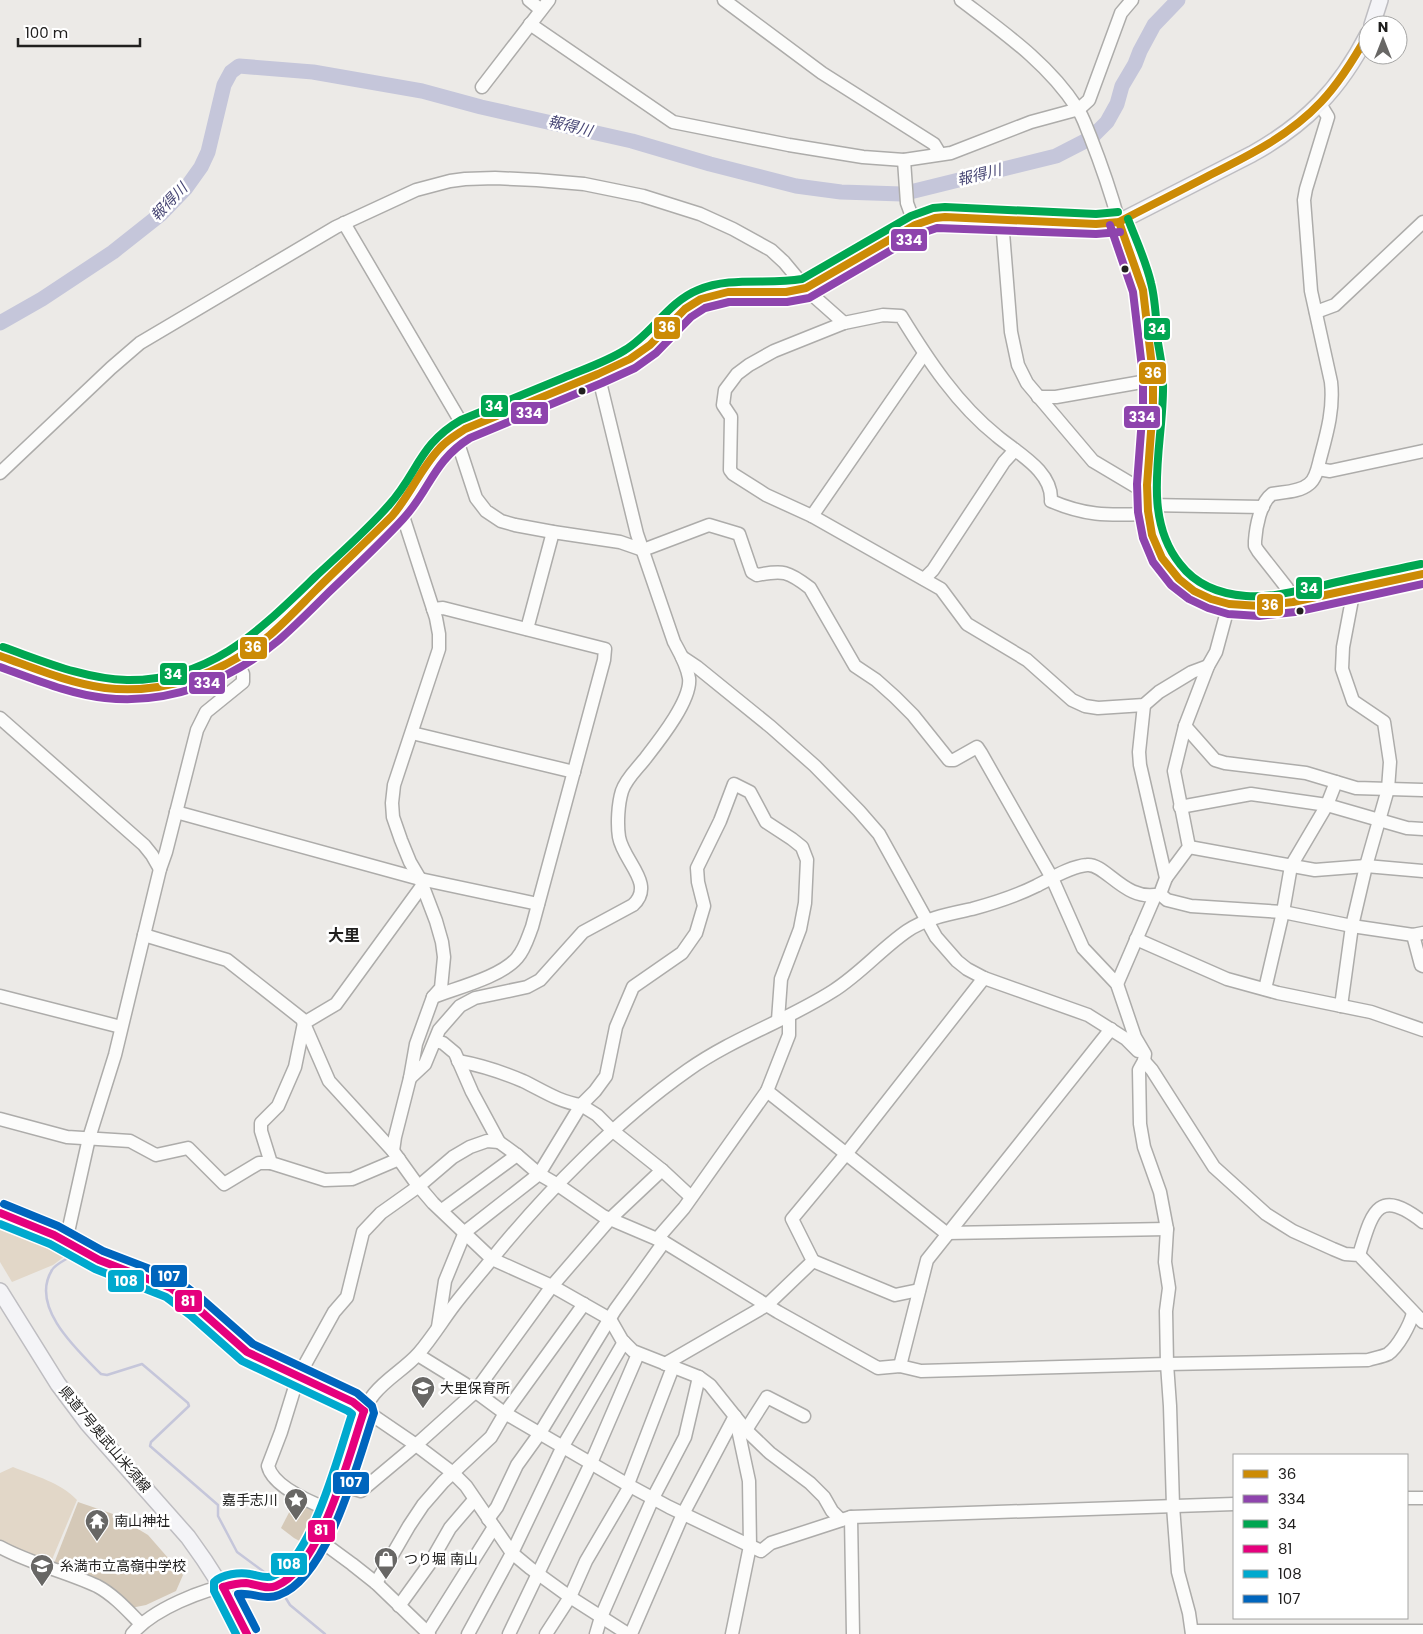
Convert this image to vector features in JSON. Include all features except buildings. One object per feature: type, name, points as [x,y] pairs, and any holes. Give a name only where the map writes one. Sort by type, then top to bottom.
[{"type":"main road","points":[[1375,15],[1380,0]]},
{"type":"main road","points":[[0,656],[89,686],[134,690],[155,688],[190,680],[236,659],[273,632],[398,510],[410,495],[432,455],[446,440],[460,432],[617,366],[642,352],[684,309],[701,299],[728,292],[786,292],[806,288],[915,225],[935,218],[1096,224],[1119,222],[1267,146],[1302,121],[1320,104],[1343,77],[1358,51]]},
{"type":"main road","points":[[1119,222],[1141,283],[1153,380],[1154,404],[1148,488],[1150,528],[1156,546],[1175,575],[1192,590],[1212,599],[1229,604],[1270,606],[1293,603],[1423,574]]},
{"type":"main road","name":"県道7号奥武山米須線","points":[[0,1291],[67,1396],[103,1442],[188,1537],[223,1587],[246,1634]]},
{"type":"street","points":[[482,87],[545,5],[529,0]]},
{"type":"street","points":[[724,0],[822,73],[934,144],[940,154]]},
{"type":"street","points":[[961,0],[1020,46],[1059,83],[1080,113],[1098,157],[1119,222]]},
{"type":"street","points":[[530,24],[673,122],[789,146],[904,163],[951,152],[1031,122],[1080,113],[1089,100],[1121,14],[1132,0]]},
{"type":"street","points":[[1293,603],[1287,588],[1255,546],[1255,536],[1267,498],[1272,494],[1300,488],[1312,482],[1318,469],[1329,428],[1332,397],[1330,374],[1311,291],[1304,195],[1328,118],[1320,104]]},
{"type":"street","points":[[904,163],[907,204],[915,225]]},
{"type":"street","points":[[0,473],[134,347],[344,223],[416,190],[450,181],[495,178],[584,184],[643,196],[700,214],[771,250],[806,288],[844,323]]},
{"type":"street","points":[[1002,220],[1011,332],[1018,364],[1027,383],[1093,461],[1135,486],[1148,488]]},
{"type":"street","points":[[1316,312],[1335,305],[1423,222]]},
{"type":"street","points":[[344,223],[460,432],[476,498],[486,511],[500,521],[514,525],[620,542],[643,550],[709,525],[739,534],[752,572],[757,575],[778,571],[785,572],[800,579],[810,588],[855,666],[876,680],[907,709],[949,760],[954,760],[977,748],[981,753],[1052,878],[1083,948],[1117,984],[1144,1058],[1139,1070],[1140,1124],[1144,1147],[1160,1192],[1167,1228],[1166,1262],[1169,1288],[1166,1311],[1167,1364],[1178,1572],[1192,1632],[1423,1630]]},
{"type":"street","points":[[1208,666],[1192,672],[1159,692],[1144,705],[1098,708],[1085,706],[1072,700],[1027,660],[967,624],[941,589],[812,516],[780,503],[733,474],[730,470],[731,417],[723,405],[725,390],[736,374],[774,351],[844,323],[883,315],[901,316],[924,354],[950,388],[979,421],[1030,462],[1048,484],[1052,492],[1051,501],[1077,511],[1102,516],[1148,510],[1263,507]]},
{"type":"street","points":[[812,516],[924,354]]},
{"type":"street","points":[[410,1078],[425,1064],[439,1030],[449,1016],[467,1001],[527,987],[540,980],[583,932],[620,913],[640,899],[642,895],[641,885],[619,838],[620,800],[627,781],[655,746],[685,701],[689,687],[689,677],[674,642],[636,534],[598,374]]},
{"type":"street","points":[[1038,397],[1056,397],[1153,380]]},
{"type":"street","points":[[924,579],[933,570],[1004,462],[1015,450]]},
{"type":"street","points":[[1318,469],[1330,471],[1423,451]]},
{"type":"street","points":[[396,1155],[395,1137],[410,1078],[416,1044],[433,997],[441,988],[443,949],[440,932],[421,883],[401,840],[392,809],[394,785],[439,649],[439,634],[433,609],[402,514],[398,510]]},
{"type":"street","points":[[527,629],[553,532]]},
{"type":"street","points":[[1341,1006],[1352,926],[1366,866],[1388,790],[1390,762],[1384,722],[1353,701],[1342,669],[1343,647],[1354,589]]},
{"type":"street","points":[[1117,984],[1136,939],[1166,878],[1189,847],[1174,771],[1185,726],[1208,666],[1216,652],[1229,604]]},
{"type":"street","points":[[433,609],[444,608],[605,649],[574,772],[525,945],[517,958],[506,967],[485,978],[433,997]]},
{"type":"street","points":[[682,657],[771,727],[815,766],[859,811],[879,834],[936,937],[957,961],[984,978],[1075,1009],[1126,1039],[1141,1053],[1214,1167],[1266,1214],[1293,1231],[1346,1254],[1359,1255],[1423,1322]]},
{"type":"street","points":[[66,1242],[89,1138],[115,1055],[160,869],[197,730],[206,712],[242,682],[243,674],[236,659]]},
{"type":"street","points":[[1144,705],[1138,752],[1166,878]]},
{"type":"street","points":[[0,718],[144,845],[160,869]]},
{"type":"street","points":[[1185,726],[1212,757],[1219,761],[1234,765],[1306,773],[1356,788],[1423,790]]},
{"type":"street","points":[[412,733],[574,772]]},
{"type":"street","points":[[1265,989],[1283,912],[1291,866],[1327,805],[1336,782]]},
{"type":"street","points":[[318,1539],[376,1583],[429,1633],[491,1523],[517,1465],[540,1434],[610,1319],[661,1241],[767,1091],[789,1035],[784,1018],[781,979],[800,929],[805,903],[807,860],[802,847],[792,838],[766,822],[750,792],[734,784],[720,821],[697,868],[698,882],[704,906],[696,932],[682,952],[633,988],[616,1027],[606,1076],[596,1091],[581,1105],[539,1174],[465,1232],[445,1281],[437,1329]]},
{"type":"street","points":[[1180,807],[1251,794],[1327,805],[1407,828],[1423,829]]},
{"type":"street","points":[[176,812],[421,883],[538,904]]},
{"type":"street","points":[[1189,847],[1315,870],[1366,866],[1423,871]]},
{"type":"street","points":[[132,1634],[151,1616],[172,1605],[223,1587],[240,1583],[267,1587],[275,1586],[286,1580],[304,1560],[318,1539],[340,1484],[364,1410],[374,1394],[418,1354],[492,1259],[558,1185],[614,1131],[691,1068],[718,1051],[784,1018],[834,990],[860,971],[902,934],[928,920],[996,902],[1086,865],[1094,865],[1124,888],[1158,895],[1167,900],[1191,906],[1283,912],[1352,926],[1418,934],[1421,965],[1423,966]]},
{"type":"street","points":[[271,1163],[261,1131],[262,1123],[278,1106],[295,1067],[304,1024],[336,1004],[421,883]]},
{"type":"street","points":[[144,935],[227,960],[302,1019],[329,1081],[396,1155],[419,1186],[492,1259],[552,1286],[610,1319],[624,1342],[638,1354],[699,1377],[710,1385],[746,1430],[770,1453],[810,1482],[824,1497],[832,1511],[846,1518]]},
{"type":"street","points":[[1136,939],[1227,979],[1371,1012],[1423,1030]]},
{"type":"street","points":[[919,1290],[895,1295],[813,1261],[792,1219],[846,1154],[984,978]]},
{"type":"street","points":[[0,996],[121,1027]]},
{"type":"street","points":[[900,1366],[927,1260],[946,1233],[1111,1029]]},
{"type":"street","points":[[435,1041],[444,1043],[455,1053],[472,1092],[499,1142],[539,1174],[603,1216],[661,1241],[767,1305],[878,1368],[900,1366],[921,1371],[1368,1360],[1388,1354],[1411,1323],[1413,1313]]},
{"type":"street","points":[[458,1061],[522,1081],[566,1103],[581,1105],[597,1115],[691,1197]]},
{"type":"street","points":[[767,1091],[946,1233],[1167,1228]]},
{"type":"street","points":[[0,1119],[67,1137],[130,1141],[156,1155],[188,1148],[224,1184],[259,1163],[271,1163],[325,1180],[352,1178],[396,1155]]},
{"type":"street","points":[[330,1510],[294,1493],[278,1481],[268,1468],[298,1377],[334,1312],[347,1297],[363,1232],[381,1213],[419,1186],[453,1157],[470,1147],[487,1141],[499,1142]]},
{"type":"street","points":[[442,1210],[517,1155]]},
{"type":"street","points":[[340,1484],[361,1490],[416,1445],[475,1392],[552,1286],[610,1220],[662,1170]]},
{"type":"street","points":[[1359,1255],[1364,1238],[1378,1208],[1386,1204],[1393,1205],[1410,1211],[1423,1222]]},
{"type":"street","points":[[0,1213],[66,1242],[99,1260],[171,1288],[196,1307],[247,1352],[353,1402],[453,1473],[466,1486],[512,1553],[537,1574],[570,1597],[629,1634],[683,1514],[735,1416]]},
{"type":"street","points":[[546,1634],[570,1597],[586,1561],[629,1485],[669,1365],[767,1305],[813,1261]]},
{"type":"street","points":[[376,1583],[423,1505],[491,1437],[505,1413],[584,1304]]},
{"type":"street","points":[[468,1634],[512,1553],[563,1446],[624,1342]]},
{"type":"street","points":[[418,1354],[505,1413],[540,1434],[683,1514],[761,1551],[771,1543],[846,1518],[1233,1504]]},
{"type":"street","points":[[508,1634],[591,1463],[638,1354]]},
{"type":"street","points":[[596,1634],[601,1618],[653,1498],[684,1437],[699,1377]]},
{"type":"street","points":[[746,1430],[768,1398],[804,1416]]},
{"type":"street","points":[[732,1634],[750,1546],[748,1482],[735,1416]]},
{"type":"street","points":[[1408,1498],[1423,1498]]},
{"type":"street","points":[[399,1606],[430,1563],[450,1528],[474,1500]]},
{"type":"street","points":[[846,1518],[853,1634]]},
{"type":"street","points":[[0,1547],[17,1557],[98,1587],[121,1603],[141,1624]]},
{"type":"shaded area","points":[[0,1220],[34,1232],[73,1250],[53,1265],[12,1282],[0,1262]]},
{"type":"shaded area","points":[[13,1467],[55,1484],[77,1500],[51,1562],[20,1553],[0,1540],[0,1473]]},
{"type":"shaded area","points":[[296,1499],[322,1511],[323,1514],[307,1545],[281,1528]]},
{"type":"shaded area","points":[[78,1502],[113,1514],[148,1535],[183,1575],[176,1591],[146,1605],[131,1608],[53,1566]]},
{"type":"waterway","name":"報得川","points":[[0,323],[42,299],[113,252],[161,214],[186,188],[201,167],[208,152],[224,85],[231,72],[239,66],[313,72],[422,91],[481,107],[632,141],[710,164],[796,186],[841,192],[902,194],[1056,156],[1091,138],[1107,122],[1117,104],[1122,86],[1154,25],[1178,0]]},
{"type":"waterway","points":[[76,1252],[52,1270],[47,1284],[47,1299],[51,1313],[59,1327],[69,1341],[101,1374],[107,1375],[142,1364],[188,1403],[189,1406],[151,1442],[150,1446],[218,1505],[218,1516],[237,1552],[275,1580]]},
{"type":"waterway","points":[[279,1587],[290,1605],[325,1634]]},
{"type":"transit line","name":"36","points":[[0,656],[65,679],[105,688],[150,688],[193,678],[213,670],[252,648],[282,624],[392,516],[433,456],[446,442],[465,429],[630,359],[650,345],[685,309],[701,299],[728,292],[786,292],[806,288],[915,225],[935,218],[1096,224],[1119,222],[1255,152],[1296,125],[1321,102],[1358,51]]},
{"type":"transit line","name":"34","points":[[3,647],[79,673],[111,679],[157,678],[184,672],[209,662],[232,649],[275,615],[381,514],[407,482],[427,449],[447,429],[461,420],[618,354],[644,336],[669,310],[687,295],[723,283],[802,279],[911,216],[933,208],[1096,214],[1118,212]]},
{"type":"transit line","name":"34","points":[[1128,219],[1141,251],[1154,298],[1163,381],[1157,499],[1160,522],[1168,544],[1180,564],[1193,578],[1209,587],[1218,591],[1246,596],[1276,595],[1421,564]]},
{"type":"transit line","name":"36","points":[[1119,222],[1143,290],[1153,375],[1153,405],[1147,485],[1148,511],[1152,535],[1162,558],[1179,579],[1194,591],[1211,599],[1229,604],[1260,606],[1293,602],[1423,574]]},
{"type":"transit line","name":"334","points":[[1110,225],[1133,292],[1143,376],[1143,405],[1137,484],[1138,512],[1143,538],[1153,562],[1171,585],[1189,599],[1208,608],[1228,614],[1259,616],[1295,612],[1423,584]]},
{"type":"transit line","name":"334","points":[[0,667],[65,690],[105,698],[152,698],[198,687],[219,678],[260,655],[292,629],[403,519],[448,456],[470,438],[635,368],[656,353],[691,317],[705,308],[729,302],[787,302],[809,298],[919,234],[937,228],[1096,234],[1120,232]]},
{"type":"transit line","name":"107","points":[[4,1204],[58,1226],[103,1251],[176,1279],[253,1344],[357,1393],[372,1406],[374,1413],[350,1486],[327,1542],[313,1566],[297,1584],[274,1597],[238,1594],[256,1629]]},
{"type":"transit line","name":"81","points":[[0,1213],[54,1235],[99,1260],[171,1288],[196,1307],[247,1352],[353,1402],[364,1411]]},
{"type":"transit line","name":"108","points":[[0,1224],[50,1244],[95,1269],[166,1297],[190,1315],[242,1361],[352,1414],[332,1478],[312,1528],[300,1550],[287,1566],[270,1577],[246,1573],[226,1575],[214,1582],[214,1591],[236,1634]]},
{"type":"transit line","name":"81","points":[[223,1587],[246,1583],[264,1587],[276,1586],[292,1575],[307,1557],[320,1534],[331,1508],[364,1411]]},
{"type":"transit line","name":"81","points":[[223,1587],[247,1634]]},
{"type":"place","name":"大里保育所","points":[[423,1409]]},
{"type":"place","name":"嘉手志川","points":[[296,1521]]},
{"type":"place","name":"南山神社","points":[[97,1542]]},
{"type":"place","name":"つり堀 南山","points":[[386,1580]]},
{"type":"place","name":"糸満市立高嶺中学校","points":[[42,1587]]},
{"type":"district","name":"大里","points":[[344,935]]}]
